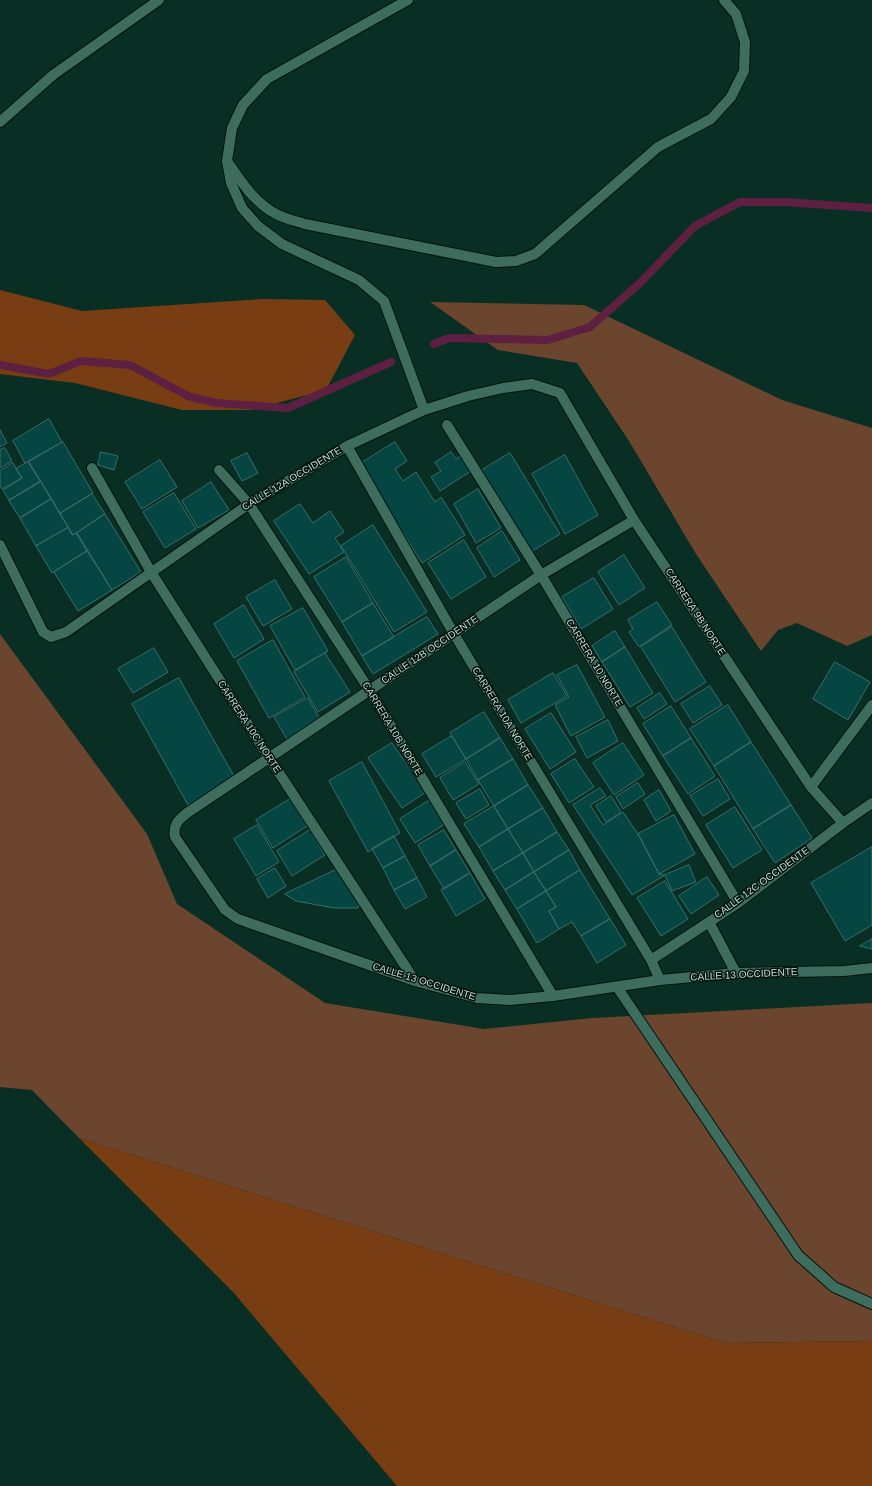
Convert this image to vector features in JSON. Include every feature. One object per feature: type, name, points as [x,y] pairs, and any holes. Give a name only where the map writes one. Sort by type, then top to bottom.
[{"type":"street","points":[[0,122],[53,75],[159,0]]},
{"type":"street","points":[[408,0],[267,79],[243,105],[232,128],[227,161],[231,183],[242,208],[258,226],[282,244],[359,280],[384,301],[424,410]]},
{"type":"street","points":[[227,161],[247,190],[262,206],[279,216],[305,224],[496,262],[516,261],[535,254],[658,147],[711,119],[731,97],[744,71],[745,42],[736,14],[724,0]]},
{"type":"street","name":"CALLE 12A OCCIDENTE","points":[[0,545],[43,632],[51,637],[66,632],[248,504],[347,446],[424,410],[468,396],[503,388],[532,384],[560,393]]},
{"type":"street","name":"CARRERA 9B NORTE","points":[[560,393],[634,520],[811,787],[843,823]]},
{"type":"street","name":"CARRERA 10 NORTE","points":[[447,424],[541,575],[738,903]]},
{"type":"street","name":"CARRERA 10A NORTE","points":[[347,446],[454,634],[651,960],[660,980]]},
{"type":"street","name":"CARRERA 10C NORTE","points":[[92,468],[151,572],[270,759],[415,981]]},
{"type":"street","name":"CARRERA 10B NORTE","points":[[220,470],[248,504],[370,691],[553,996]]},
{"type":"street","name":"CALLE 12B OCCIDENTE","points":[[174,830],[177,821],[187,814],[541,575],[634,520]]},
{"type":"street","points":[[811,787],[872,705]]},
{"type":"street","name":"CALLE 12C OCCIDENTE","points":[[651,960],[738,903],[843,823],[872,804]]},
{"type":"street","name":"CALLE 13 OCCIDENTE","points":[[174,830],[174,837],[225,910],[238,919],[415,981],[477,998],[510,1000],[553,996],[660,980],[736,973],[844,971],[872,968]]},
{"type":"street","points":[[709,922],[736,973]]},
{"type":"street","points":[[617,987],[798,1255],[834,1288],[872,1304]]},
{"type":"shaded area","points":[[0,290],[82,311],[263,299],[325,300],[355,335],[326,390],[250,410],[182,410],[75,383],[0,374]]},
{"type":"shaded area","points":[[430,302],[584,305],[782,400],[872,428],[872,635],[847,646],[797,623],[778,630],[761,651],[696,554],[629,441],[577,363],[498,350]]},
{"type":"shaded area","points":[[0,634],[147,834],[177,904],[325,1003],[484,1029],[593,1018],[872,1003],[872,1341],[725,1343],[79,1138],[32,1090],[0,1087]]},
{"type":"shaded area","points":[[79,1138],[725,1343],[872,1341],[872,1486],[397,1486],[233,1292]]},
{"type":"building","points":[[49,419],[62,442],[25,463],[13,441]]},
{"type":"building","points":[[0,430],[7,443],[0,447]]},
{"type":"building","points":[[63,442],[93,493],[60,513],[29,462]]},
{"type":"building","points":[[395,442],[407,461],[395,469],[403,481],[416,472],[435,502],[441,497],[465,535],[422,563],[360,464]]},
{"type":"building","points":[[5,448],[12,461],[0,468],[0,450]]},
{"type":"building","points":[[101,452],[118,456],[114,470],[98,465]]},
{"type":"building","points":[[451,452],[456,459],[464,454],[474,469],[440,491],[431,477],[441,471],[435,463]]},
{"type":"building","points":[[247,453],[258,473],[242,481],[231,461]]},
{"type":"building","points":[[510,453],[560,534],[529,553],[479,472]]},
{"type":"building","points":[[565,455],[598,515],[565,534],[532,474]]},
{"type":"building","points":[[160,460],[177,487],[142,509],[125,482]]},
{"type":"building","points":[[28,462],[40,481],[9,500],[3,490],[22,478],[16,469]]},
{"type":"building","points":[[13,463],[22,478],[2,489],[0,485],[0,471]]},
{"type":"building","points":[[41,482],[51,499],[20,518],[9,501]]},
{"type":"building","points":[[211,482],[229,510],[198,528],[182,501]]},
{"type":"building","points":[[478,489],[501,528],[476,543],[454,504]]},
{"type":"building","points":[[174,493],[196,529],[165,548],[143,512]]},
{"type":"building","points":[[92,494],[105,514],[73,535],[60,514]]},
{"type":"building","points":[[51,499],[68,527],[36,546],[20,518]]},
{"type":"building","points":[[300,504],[313,523],[330,511],[344,532],[335,538],[344,552],[309,574],[274,521]]},
{"type":"building","points":[[105,514],[141,572],[112,590],[77,533]]},
{"type":"building","points":[[373,525],[427,612],[394,632],[341,546]]},
{"type":"building","points":[[68,528],[72,535],[76,533],[87,551],[52,573],[36,546]]},
{"type":"building","points":[[502,531],[520,560],[494,577],[477,548]]},
{"type":"building","points":[[464,540],[486,577],[451,599],[428,563]]},
{"type":"building","points":[[87,551],[112,590],[78,611],[54,572]]},
{"type":"building","points":[[624,555],[645,588],[619,605],[598,572]]},
{"type":"building","points":[[346,557],[373,603],[342,622],[314,577]]},
{"type":"building","points":[[594,578],[613,609],[581,629],[562,597]]},
{"type":"building","points":[[275,580],[292,609],[263,626],[246,597]]},
{"type":"building","points":[[657,602],[672,625],[639,647],[629,632],[633,629],[628,620]]},
{"type":"building","points":[[373,603],[394,637],[362,656],[342,622]]},
{"type":"building","points":[[244,605],[264,639],[234,658],[214,624]]},
{"type":"building","points":[[303,608],[328,651],[295,670],[270,626]]},
{"type":"building","points":[[427,617],[438,634],[373,674],[362,656]]},
{"type":"building","points":[[672,627],[706,682],[675,702],[641,647]]},
{"type":"building","points":[[615,631],[625,647],[602,662],[592,646]]},
{"type":"building","points":[[273,640],[305,697],[269,718],[237,661]]},
{"type":"building","points":[[625,647],[653,693],[630,707],[602,662]]},
{"type":"building","points":[[154,648],[168,672],[133,693],[118,669]]},
{"type":"building","points":[[325,653],[350,692],[318,712],[294,672]]},
{"type":"building","points":[[835,662],[870,682],[848,720],[813,699]]},
{"type":"building","points":[[577,665],[605,717],[571,736],[555,705],[569,697],[557,675]]},
{"type":"building","points":[[553,673],[567,696],[521,723],[508,700]]},
{"type":"building","points":[[179,678],[235,778],[188,805],[132,704]]},
{"type":"building","points":[[710,686],[722,705],[693,723],[681,704]]},
{"type":"building","points":[[660,693],[667,704],[644,719],[637,708]]},
{"type":"building","points":[[308,698],[321,721],[288,741],[274,717]]},
{"type":"building","points":[[728,705],[751,742],[714,766],[690,729]]},
{"type":"building","points":[[671,706],[691,738],[663,756],[643,724]]},
{"type":"building","points":[[484,712],[500,738],[466,759],[450,733]]},
{"type":"building","points":[[551,713],[576,752],[550,769],[525,729]]},
{"type":"building","points":[[608,720],[618,741],[587,758],[576,737]]},
{"type":"building","points":[[452,736],[466,759],[436,777],[422,754]]},
{"type":"building","points":[[500,738],[513,759],[478,780],[466,759]]},
{"type":"building","points":[[691,738],[715,776],[688,794],[663,756]]},
{"type":"building","points":[[751,742],[791,805],[753,829],[714,766]]},
{"type":"building","points":[[392,743],[426,792],[402,808],[368,758]]},
{"type":"building","points":[[623,743],[644,775],[614,795],[593,763]]},
{"type":"building","points":[[513,759],[528,785],[494,806],[478,780]]},
{"type":"building","points":[[575,759],[594,787],[569,803],[551,774]]},
{"type":"building","points":[[362,762],[400,833],[368,852],[329,781]]},
{"type":"building","points":[[465,762],[479,784],[453,800],[440,778]]},
{"type":"building","points":[[718,779],[730,799],[703,816],[690,796]]},
{"type":"building","points":[[638,783],[645,794],[623,809],[616,797]]},
{"type":"building","points":[[528,785],[543,808],[508,829],[494,806]]},
{"type":"building","points":[[600,788],[606,796],[590,805],[603,825],[623,812],[638,834],[659,874],[665,875],[632,895],[573,805]]},
{"type":"building","points":[[480,789],[489,805],[466,819],[456,803]]},
{"type":"building","points":[[659,790],[671,811],[656,821],[644,800]]},
{"type":"building","points":[[611,796],[621,812],[606,822],[596,806]]},
{"type":"building","points":[[290,799],[307,826],[273,848],[256,820]]},
{"type":"building","points":[[430,800],[445,824],[415,843],[400,819]]},
{"type":"building","points":[[791,805],[812,838],[775,863],[753,829]]},
{"type":"building","points":[[494,806],[508,829],[479,847],[464,824]]},
{"type":"building","points":[[735,807],[762,850],[733,868],[706,825]]},
{"type":"building","points":[[543,808],[557,832],[523,853],[508,829]]},
{"type":"building","points":[[674,815],[695,854],[659,874],[638,834]]},
{"type":"building","points":[[257,825],[279,862],[256,876],[234,839]]},
{"type":"building","points":[[508,829],[523,853],[493,871],[479,847]]},
{"type":"building","points":[[310,830],[325,855],[292,876],[277,851]]},
{"type":"building","points":[[444,830],[456,850],[430,866],[418,845]]},
{"type":"building","points":[[557,832],[569,850],[534,872],[523,853]]},
{"type":"building","points":[[394,836],[405,856],[383,868],[372,849]]},
{"type":"building","points":[[872,847],[872,925],[845,941],[811,883]]},
{"type":"building","points":[[456,850],[470,873],[444,889],[430,866]]},
{"type":"building","points":[[569,850],[580,870],[546,891],[534,872]]},
{"type":"building","points":[[523,853],[534,872],[505,890],[493,871]]},
{"type":"building","points":[[405,856],[417,878],[394,890],[383,868]]},
{"type":"building","points":[[689,865],[696,882],[672,891],[665,875]]},
{"type":"building","points":[[275,868],[286,886],[268,898],[257,879]]},
{"type":"building","points":[[340,868],[360,902],[358,908],[334,908],[296,901],[285,894]]},
{"type":"building","points":[[580,870],[610,919],[581,936],[572,922],[559,929],[549,911],[556,907],[546,891]]},
{"type":"building","points":[[534,872],[546,891],[517,909],[505,890]]},
{"type":"building","points":[[470,873],[485,899],[456,916],[441,890]]},
{"type":"building","points":[[707,877],[719,895],[691,914],[679,896]]},
{"type":"building","points":[[417,878],[427,897],[405,909],[394,890]]},
{"type":"building","points":[[665,881],[688,919],[661,936],[637,898]]},
{"type":"building","points":[[546,891],[556,907],[549,911],[559,929],[537,943],[517,909]]},
{"type":"building","points":[[610,919],[626,945],[597,963],[581,936]]},
{"type":"building","points":[[872,939],[872,949],[860,946]]},
{"type":"waterway","points":[[434,344],[449,338],[548,340],[590,327],[640,283],[695,226],[740,202],[784,202],[872,208]]},
{"type":"waterway","points":[[0,365],[49,374],[81,361],[130,365],[188,396],[216,403],[288,408],[391,362]]}]
